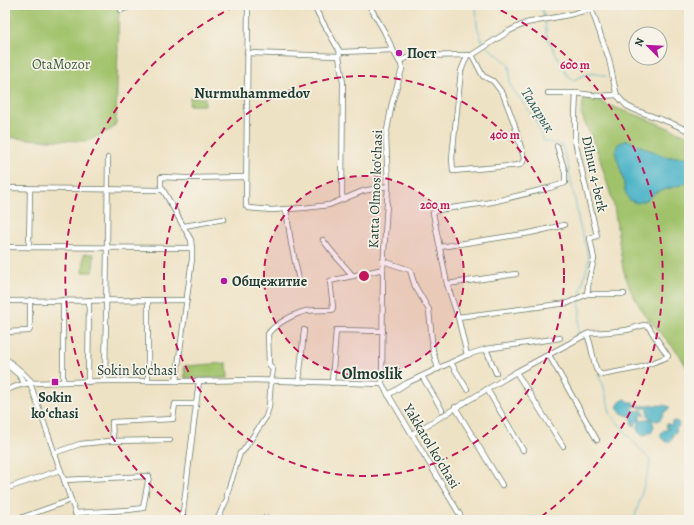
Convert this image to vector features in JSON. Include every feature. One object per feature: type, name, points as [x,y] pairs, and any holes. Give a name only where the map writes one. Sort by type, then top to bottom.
[{"type":"street","points":[[121,10],[135,5]]},
{"type":"street","points":[[248,5],[246,177],[246,205],[248,208],[271,210],[329,205],[363,191],[388,186]]},
{"type":"street","points":[[313,5],[339,54],[343,83],[342,195],[344,199]]},
{"type":"street","name":"Katta Olmos ko'chasi","points":[[369,5],[384,31],[402,69],[394,92],[386,136],[388,186],[383,261],[382,384]]},
{"type":"street","points":[[399,61],[412,56],[469,56],[509,31],[526,23],[568,15],[591,7],[609,59],[617,95],[627,106],[635,110],[689,131]]},
{"type":"street","points":[[247,53],[339,54],[393,50]]},
{"type":"street","points":[[469,56],[483,76],[493,81],[503,94],[514,123],[524,158],[520,165],[453,171],[452,158],[461,71],[469,56]]},
{"type":"street","points":[[548,93],[599,96],[617,95]]},
{"type":"street","name":"Dilnur 4-berk","points":[[576,94],[575,141],[597,236],[590,238],[594,258],[587,294]]},
{"type":"street","points":[[467,355],[458,317],[447,284],[433,213],[438,210],[492,202],[565,183],[565,172],[557,146]]},
{"type":"street","points":[[104,381],[108,158]]},
{"type":"street","points":[[176,381],[192,259],[192,248],[184,226],[162,190],[160,183],[161,177],[246,177]]},
{"type":"street","points":[[5,188],[162,190]]},
{"type":"street","points":[[29,247],[30,189]]},
{"type":"street","points":[[286,209],[291,243],[299,280]]},
{"type":"street","points":[[184,226],[224,219]]},
{"type":"street","points":[[440,247],[530,233],[564,225]]},
{"type":"street","points":[[323,240],[353,276]]},
{"type":"street","points":[[5,247],[192,248]]},
{"type":"street","points":[[383,261],[410,270],[415,286],[429,310],[433,351],[438,369]]},
{"type":"street","points":[[217,520],[227,499],[227,494],[240,453],[266,417],[269,407],[272,370],[269,364],[269,332],[280,322],[305,312],[332,310],[333,307],[330,281],[383,270]]},
{"type":"street","points":[[447,284],[516,274]]},
{"type":"street","points":[[458,317],[568,303],[587,294],[624,294]]},
{"type":"street","points":[[5,332],[29,331],[30,300]]},
{"type":"street","points":[[63,300],[63,382]]},
{"type":"street","points":[[88,382],[89,300]]},
{"type":"street","points":[[148,300],[148,381]]},
{"type":"street","points":[[5,301],[187,300]]},
{"type":"street","points":[[412,434],[516,372],[585,334],[591,332],[609,332],[626,330],[644,325],[648,326],[668,356],[638,368],[601,374],[596,369],[590,343],[585,334]]},
{"type":"street","points":[[299,382],[304,330]]},
{"type":"street","points":[[332,383],[336,330],[383,331]]},
{"type":"street","points":[[388,395],[407,383],[467,355],[486,349],[560,338]]},
{"type":"street","points":[[486,349],[496,373]]},
{"type":"street","points":[[549,355],[597,440]]},
{"type":"street","points":[[5,358],[22,372],[30,383],[78,520]]},
{"type":"street","points":[[5,363],[30,383]]},
{"type":"street","points":[[451,363],[467,389]]},
{"type":"street","points":[[516,372],[563,446]]},
{"type":"street","points":[[422,376],[442,410]]},
{"type":"street","name":"Sokin ko'chasi","points":[[5,391],[12,387],[30,383],[104,381],[271,380],[382,384]]},
{"type":"street","points":[[182,520],[199,381]]},
{"type":"street","name":"Yakkatol ko'chasi","points":[[382,384],[463,520]]},
{"type":"street","points":[[487,389],[523,450]]},
{"type":"street","points":[[113,441],[112,422],[173,419],[175,404],[196,404]]},
{"type":"street","points":[[455,407],[502,485]]},
{"type":"street","points":[[54,453],[80,444],[113,441],[170,440]]},
{"type":"street","points":[[5,489],[60,470]]},
{"type":"street","points":[[64,480],[149,476],[142,508],[75,513]]},
{"type":"street","points":[[15,520],[71,500]]},
{"type":"green space","name":"OtaMozor","points":[[5,5],[119,5],[116,123],[112,129],[88,141],[40,140],[5,137]]},
{"type":"green space","points":[[592,96],[605,104],[689,136],[689,159],[686,157],[667,157],[627,140],[619,166],[625,191],[647,200],[656,192],[681,185],[689,180],[689,371],[679,354],[644,314],[631,291],[623,269],[614,206],[598,153],[581,114],[584,97]]},
{"type":"green space","points":[[190,97],[205,98],[205,105],[189,105]]},
{"type":"green space","points":[[84,254],[94,254],[93,272],[83,272]]},
{"type":"green space","points":[[227,363],[228,378],[185,378],[184,366]]},
{"type":"water","points":[[627,140],[666,157],[686,157],[689,159],[689,180],[681,185],[656,192],[647,200],[637,203],[629,200],[625,191],[623,178],[615,152],[618,144]]},
{"type":"water","points":[[626,399],[637,405],[632,407],[634,410],[642,410],[645,414],[640,415],[640,418],[636,422],[635,426],[632,425],[631,416],[624,414],[618,409],[619,403]]},
{"type":"water","points":[[653,405],[670,407],[663,414],[660,420],[657,421],[648,416],[647,408],[637,406]]},
{"type":"water","points":[[640,419],[652,420],[654,426],[652,432],[644,435],[638,432],[638,421]]},
{"type":"water","points":[[675,421],[679,424],[676,429],[677,432],[673,433],[671,441],[667,442],[663,440],[661,433],[664,430],[669,429],[666,427],[667,424],[671,426],[672,422]]},
{"type":"waterway","name":"Таларык","points":[[476,5],[477,26],[485,45]]},
{"type":"waterway","points":[[541,5],[544,17]]},
{"type":"waterway","points":[[545,23],[547,37],[567,75],[574,80],[590,74],[606,76]]},
{"type":"waterway","name":"Таларык","points":[[487,47],[509,66],[510,85],[536,121],[544,141],[556,144]]},
{"type":"waterway","name":"Таларык","points":[[559,145],[562,145],[569,168],[579,223],[589,259],[580,294]]},
{"type":"waterway","name":"Таларык","points":[[580,301],[578,327],[580,335]]},
{"type":"waterway","name":"Таларык","points":[[584,338],[588,344]]},
{"type":"waterway","name":"Таларык","points":[[597,374],[603,384],[611,415],[650,460],[634,520]]},
{"type":"place","name":"Пост","points":[[399,53]]},
{"type":"place","name":"Общежитие","points":[[224,281]]},
{"type":"place","name":"Sokin koʻchasi","points":[[55,382]]},
{"type":"district","name":"Nurmuhammedov","points":[[252,93]]},
{"type":"district","name":"Olmoslik","points":[[372,373]]}]
